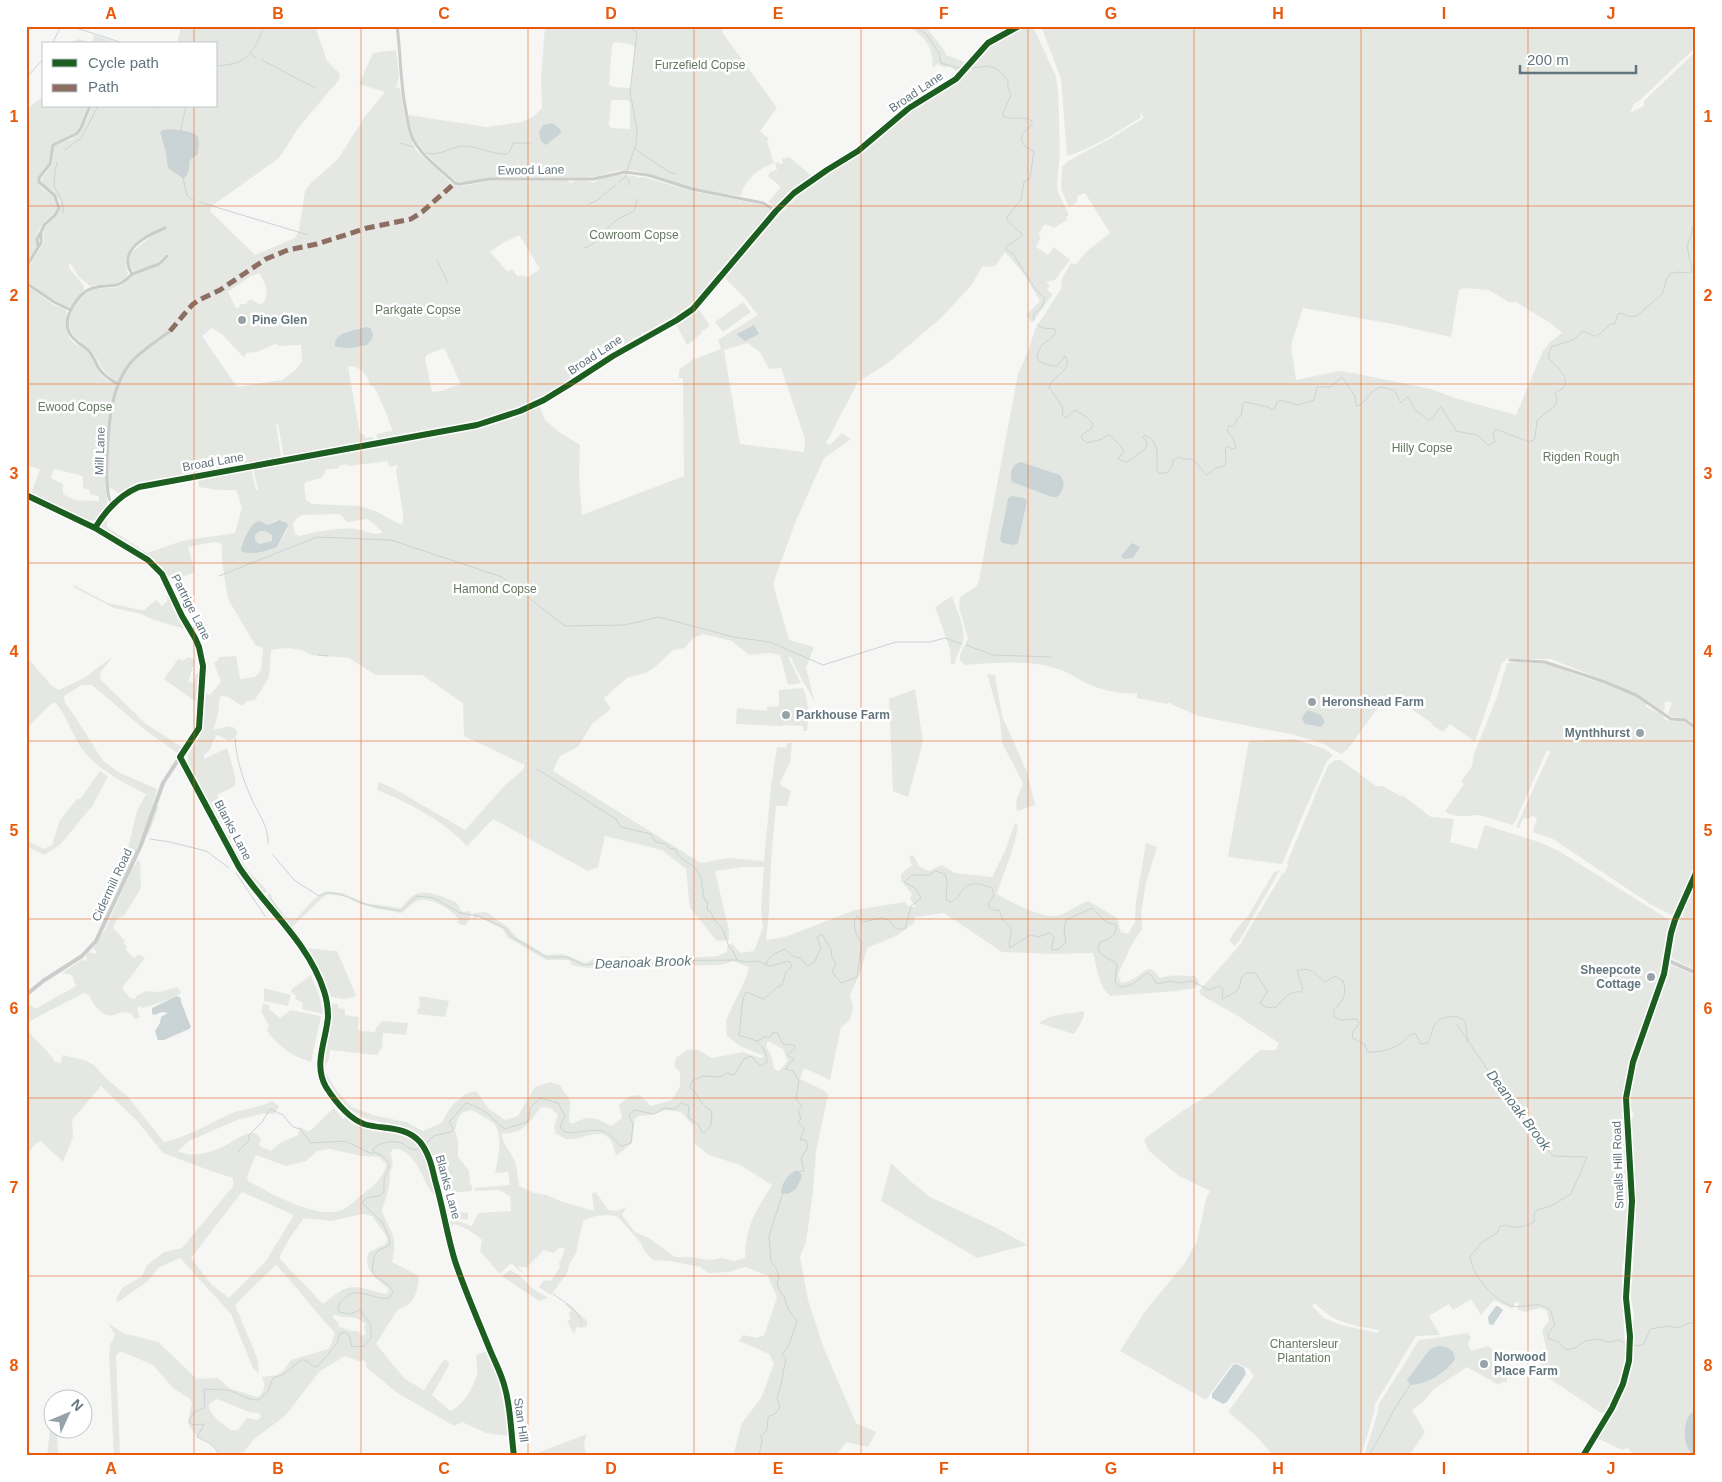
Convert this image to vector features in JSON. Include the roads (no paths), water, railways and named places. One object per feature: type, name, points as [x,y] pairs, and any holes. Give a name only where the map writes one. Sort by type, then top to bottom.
[{"type":"street","name":"Ewood Lane","points":[[397,26],[402,63],[403,100],[410,133],[413,141],[422,152],[455,182],[460,184],[490,179],[593,179],[613,173],[626,172],[648,175],[692,189],[763,203],[776,211]]},
{"type":"street","name":"Broad Lane","points":[[95,528],[112,504],[130,491],[145,486],[468,428],[520,411],[556,393],[613,356],[661,330],[693,309],[776,211],[802,187],[858,151],[909,108],[948,84],[964,71],[978,52],[988,44],[1019,26]]},
{"type":"street","points":[[26,267],[42,240],[41,232],[44,226],[58,212],[59,208],[56,196],[40,184],[39,178],[50,164],[53,145],[76,134],[81,128],[89,108]]},
{"type":"street","points":[[132,274],[127,260],[130,252],[145,238],[164,228]]},
{"type":"street","points":[[118,384],[105,376],[90,352],[72,337],[67,325],[71,310],[78,299],[88,290],[100,286],[118,285],[132,274],[158,264],[167,256]]},
{"type":"street","points":[[26,283],[54,302],[71,310]]},
{"type":"street","name":"Mill Lane","points":[[112,504],[108,496],[107,454],[112,406],[118,384],[132,361],[170,331]]},
{"type":"street","name":"Partrige Lane","points":[[26,495],[95,528],[148,560],[158,569],[199,647],[203,666],[200,720],[195,735],[180,757]]},
{"type":"street","points":[[1510,660],[1545,662],[1605,682],[1636,695],[1671,719],[1685,720],[1696,728]]},
{"type":"street","name":"Cidermill Road","points":[[26,995],[43,981],[82,956],[98,938],[141,845],[164,783],[180,757]]},
{"type":"street","name":"Blanks Lane","points":[[180,757],[249,882],[306,956],[317,974],[328,1008],[320,1064],[322,1078],[326,1086],[340,1106],[356,1120],[402,1130],[415,1137],[426,1150],[440,1195],[461,1278],[505,1387]]},
{"type":"street","name":"Smalls Hill Road","points":[[1583,1456],[1612,1408],[1623,1384],[1629,1361],[1630,1336],[1626,1298],[1632,1201],[1626,1098],[1633,1062],[1661,987],[1675,920],[1696,873]]},
{"type":"street","points":[[1667,960],[1696,973]]},
{"type":"street","name":"Stan Hill","points":[[505,1387],[514,1456]]},
{"type":"waterway","points":[[53,42],[61,26]]},
{"type":"waterway","points":[[70,26],[120,42]]},
{"type":"waterway","points":[[218,66],[235,63],[248,56],[264,26]]},
{"type":"waterway","points":[[618,183],[625,177],[636,144],[637,129],[630,92],[637,32],[631,26]]},
{"type":"waterway","points":[[913,26],[926,34],[939,53],[941,63],[962,69]]},
{"type":"waterway","points":[[251,54],[256,58]]},
{"type":"waterway","points":[[26,78],[42,60]]},
{"type":"waterway","points":[[262,60],[315,88]]},
{"type":"waterway","points":[[966,69],[984,66],[999,71],[1008,81],[1011,95],[1003,116],[1025,118],[1032,121],[1032,125],[1023,133],[1021,139],[1025,147],[1034,151],[1030,178],[1024,182],[1021,200],[1007,217],[1007,220],[1023,235],[1006,247],[1006,249],[1013,254],[1036,290],[1045,298],[1041,308],[1033,315],[1034,320]]},
{"type":"waterway","points":[[65,150],[82,137],[97,108]]},
{"type":"waterway","points":[[180,133],[186,108]]},
{"type":"waterway","points":[[400,143],[414,147]]},
{"type":"waterway","points":[[426,153],[436,154],[464,146],[507,154],[513,143],[532,143]]},
{"type":"waterway","points":[[635,148],[669,172],[676,174]]},
{"type":"waterway","points":[[55,170],[57,163]]},
{"type":"waterway","points":[[55,171],[54,186],[57,192]]},
{"type":"waterway","points":[[183,178],[187,196],[193,200]]},
{"type":"waterway","points":[[626,178],[629,180],[629,185]]},
{"type":"waterway","points":[[587,205],[598,200],[615,185]]},
{"type":"waterway","points":[[58,193],[62,201],[64,213]]},
{"type":"waterway","points":[[584,248],[598,240],[619,218],[634,211],[637,199]]},
{"type":"waterway","points":[[199,202],[308,235]]},
{"type":"waterway","points":[[1037,324],[1043,328],[1055,329],[1053,337],[1039,349],[1037,354],[1039,361],[1057,366],[1065,356],[1067,361],[1065,369],[1054,379],[1049,387],[1062,406],[1063,416],[1066,418],[1075,410],[1088,418],[1093,424],[1092,428],[1082,435],[1082,439],[1087,443],[1102,439],[1108,435],[1111,436],[1124,451],[1118,459],[1126,462],[1146,448],[1147,442],[1143,437],[1145,435],[1150,438],[1157,450],[1157,470],[1159,473],[1167,472],[1171,468],[1173,460],[1179,457],[1182,459],[1193,459],[1206,475],[1216,468],[1224,466],[1226,462],[1226,446],[1233,449],[1236,448],[1234,440],[1227,430],[1229,426],[1234,426],[1237,419],[1241,416],[1245,402],[1268,407],[1273,410],[1280,400],[1298,405],[1314,400],[1317,387],[1330,387],[1342,377],[1355,396],[1356,406],[1361,405],[1373,391],[1380,387],[1394,390],[1401,403],[1407,397],[1409,398],[1414,409],[1428,420],[1433,418],[1440,407],[1442,408],[1456,431],[1477,435],[1488,445],[1495,442],[1493,433],[1496,429],[1529,442],[1535,439],[1537,420],[1555,406],[1557,400],[1555,393],[1565,385],[1563,373],[1548,358],[1551,347],[1573,340],[1582,332],[1597,336],[1611,324],[1615,324],[1618,314],[1621,313],[1627,316],[1638,315],[1663,293],[1666,280],[1670,274],[1678,272],[1690,273],[1692,268],[1687,246],[1692,233],[1692,226],[1696,227]]},
{"type":"waterway","points":[[437,260],[448,283]]},
{"type":"waterway","points":[[219,576],[317,537],[391,540],[502,577],[565,626],[625,625],[659,617],[733,637],[770,642],[823,665],[896,642],[930,642],[945,638],[962,644]]},
{"type":"waterway","points":[[966,645],[993,655],[1051,657]]},
{"type":"waterway","points":[[318,655],[328,656]]},
{"type":"waterway","points":[[235,738],[242,774],[264,824],[268,843]]},
{"type":"waterway","points":[[537,769],[616,819],[621,827],[651,834],[656,842],[666,844],[669,848],[675,849],[681,858],[696,869],[702,880],[703,897],[708,902],[707,910],[711,912],[723,930],[729,947],[737,960]]},
{"type":"waterway","points":[[150,839],[206,851],[229,868]]},
{"type":"waterway","name":"Deanoak Brook","points":[[273,855],[294,880],[319,896],[331,893],[337,894],[365,904],[401,911],[417,896],[434,898],[460,913],[479,916],[505,928],[512,937],[546,957],[567,957],[584,965],[618,961],[737,960],[746,962],[757,961],[770,966],[789,961],[792,966],[786,972],[782,985],[763,999],[746,992],[744,995],[739,1036],[750,1038],[759,1043],[765,1051],[767,1062],[760,1066],[751,1056],[744,1059],[734,1075],[726,1073],[719,1078],[703,1076],[692,1081],[690,1087],[702,1103],[712,1111],[711,1125],[705,1132],[702,1132],[698,1124],[688,1117],[689,1106],[682,1103],[675,1109],[664,1108],[654,1114],[634,1110],[629,1116],[633,1124],[631,1143],[621,1146],[604,1131],[565,1132],[560,1127],[565,1116],[558,1103],[540,1098],[530,1108],[527,1122],[505,1129],[484,1111],[466,1103],[449,1122],[453,1128],[451,1132],[433,1136],[425,1145]]},
{"type":"waterway","name":"Deanoak Brook","points":[[766,965],[771,957],[785,949],[794,957],[801,958],[807,966],[814,963],[821,948],[817,937],[822,934],[831,949],[832,957],[836,963],[832,972],[841,983],[857,977],[862,943],[855,930],[854,923],[857,916],[862,922],[882,918],[889,920],[896,929],[905,929],[911,906],[921,898],[916,889],[904,882],[912,875],[929,875],[935,871],[945,874],[947,881],[946,900],[951,902],[968,885],[980,884],[992,888],[994,895],[988,905],[991,910],[999,910],[1003,920],[1011,928],[1010,948],[1030,935],[1038,937],[1050,933],[1054,937],[1051,950],[1059,949],[1066,942],[1064,930],[1066,920],[1092,908],[1106,922],[1116,925],[1114,934],[1100,942],[1098,948],[1100,953],[1117,964],[1115,982],[1120,987],[1131,985],[1147,973],[1152,976],[1157,984],[1170,981],[1181,983],[1192,981],[1209,990],[1219,986],[1223,989],[1222,999],[1238,989],[1241,978],[1246,973],[1255,973],[1268,991],[1260,1003],[1265,1007],[1275,1008],[1290,994],[1301,992],[1303,988],[1297,971],[1306,969],[1319,976],[1325,982],[1335,976],[1343,981],[1344,996],[1334,1009],[1334,1017],[1340,1020],[1357,1019],[1359,1024],[1353,1031],[1352,1038],[1364,1044],[1368,1052],[1392,1048],[1411,1034],[1416,1034],[1421,1044],[1428,1043],[1437,1022],[1449,1017],[1457,1017],[1465,1021],[1468,1040]]},
{"type":"waterway","points":[[236,873],[265,916]]},
{"type":"waterway","points":[[271,899],[305,945]]},
{"type":"waterway","name":"Deanoak Brook","points":[[1457,1025],[1503,1092],[1553,1156],[1587,1157],[1571,1194],[1551,1206],[1537,1210],[1534,1214],[1534,1222],[1520,1227],[1505,1225],[1499,1227],[1498,1232],[1481,1243],[1470,1257],[1479,1279],[1498,1299],[1512,1306],[1539,1305],[1550,1309],[1555,1325],[1548,1334],[1549,1339],[1559,1342],[1566,1350],[1575,1348],[1585,1341],[1599,1339],[1608,1342],[1619,1340],[1626,1344]]},
{"type":"waterway","points":[[756,1041],[763,1037],[771,1037],[772,1033],[777,1032],[783,1044],[794,1045],[795,1048],[787,1055],[794,1059],[785,1069],[793,1071],[799,1081],[796,1099],[802,1106],[798,1110],[801,1119],[798,1122],[804,1129],[800,1140],[806,1140],[808,1147],[801,1158],[804,1171],[798,1172]]},
{"type":"waterway","points":[[219,1456],[213,1446],[197,1437],[204,1424],[193,1425],[189,1422],[193,1413],[205,1407],[204,1389],[228,1390],[247,1398],[259,1400],[268,1391],[273,1378],[284,1374],[301,1360],[305,1360],[315,1367],[319,1365],[338,1342],[339,1334],[344,1332],[349,1335],[352,1347],[364,1346],[371,1338],[371,1325],[360,1310],[350,1314],[339,1312],[340,1304],[346,1297],[351,1294],[362,1293],[378,1298],[389,1298],[393,1292],[372,1271],[374,1256],[379,1250],[390,1245],[389,1237],[382,1222],[362,1203],[366,1198],[380,1196],[384,1192],[384,1178],[389,1168],[389,1163],[383,1156],[374,1152],[372,1154],[345,1141],[311,1143],[300,1129],[293,1127],[283,1115],[270,1109],[262,1122],[249,1135],[249,1140],[238,1152]]},
{"type":"waterway","points":[[374,1152],[373,1149],[378,1145],[391,1142],[397,1142],[416,1150],[420,1149]]},
{"type":"waterway","points":[[421,1150],[428,1164],[435,1194]]},
{"type":"waterway","points":[[760,1456],[761,1436],[767,1430],[768,1417],[776,1413],[780,1407],[777,1398],[786,1358],[782,1354],[788,1347],[797,1321],[788,1309],[784,1296],[780,1292],[777,1283],[779,1277],[776,1268],[771,1262],[769,1236],[783,1193]]},
{"type":"waterway","points":[[436,1198],[450,1257],[459,1283]]},
{"type":"waterway","points":[[553,1294],[574,1310],[582,1323]]},
{"type":"waterway","name":"Deanoak Brook","points":[[1633,1345],[1644,1344],[1650,1329],[1669,1326],[1678,1328],[1689,1323],[1696,1323]]},
{"type":"waterway","points":[[1369,1456],[1410,1385]]},
{"type":"place","name":"Pine Glen","points":[[242,320]]},
{"type":"place","name":"Heronshead Farm","points":[[1312,702]]},
{"type":"place","name":"Parkhouse Farm","points":[[786,715]]},
{"type":"place","name":"Mynthhurst","points":[[1640,733]]},
{"type":"place","name":"Sheepcote Cottage","points":[[1651,977]]},
{"type":"place","name":"Norwood Place Farm","points":[[1484,1364]]},
{"type":"park label","name":"Furzefield Copse","points":[[700,65]]},
{"type":"park label","name":"Cowroom Copse","points":[[634,235]]},
{"type":"park label","name":"Parkgate Copse","points":[[418,310]]},
{"type":"park label","name":"Ewood Copse","points":[[75,407]]},
{"type":"park label","name":"Hilly Copse","points":[[1422,448]]},
{"type":"park label","name":"Rigden Rough","points":[[1581,457]]},
{"type":"park label","name":"Hamond Copse","points":[[495,589]]},
{"type":"park label","name":"Chantersleur Plantation","points":[[1304,1351]]}]
